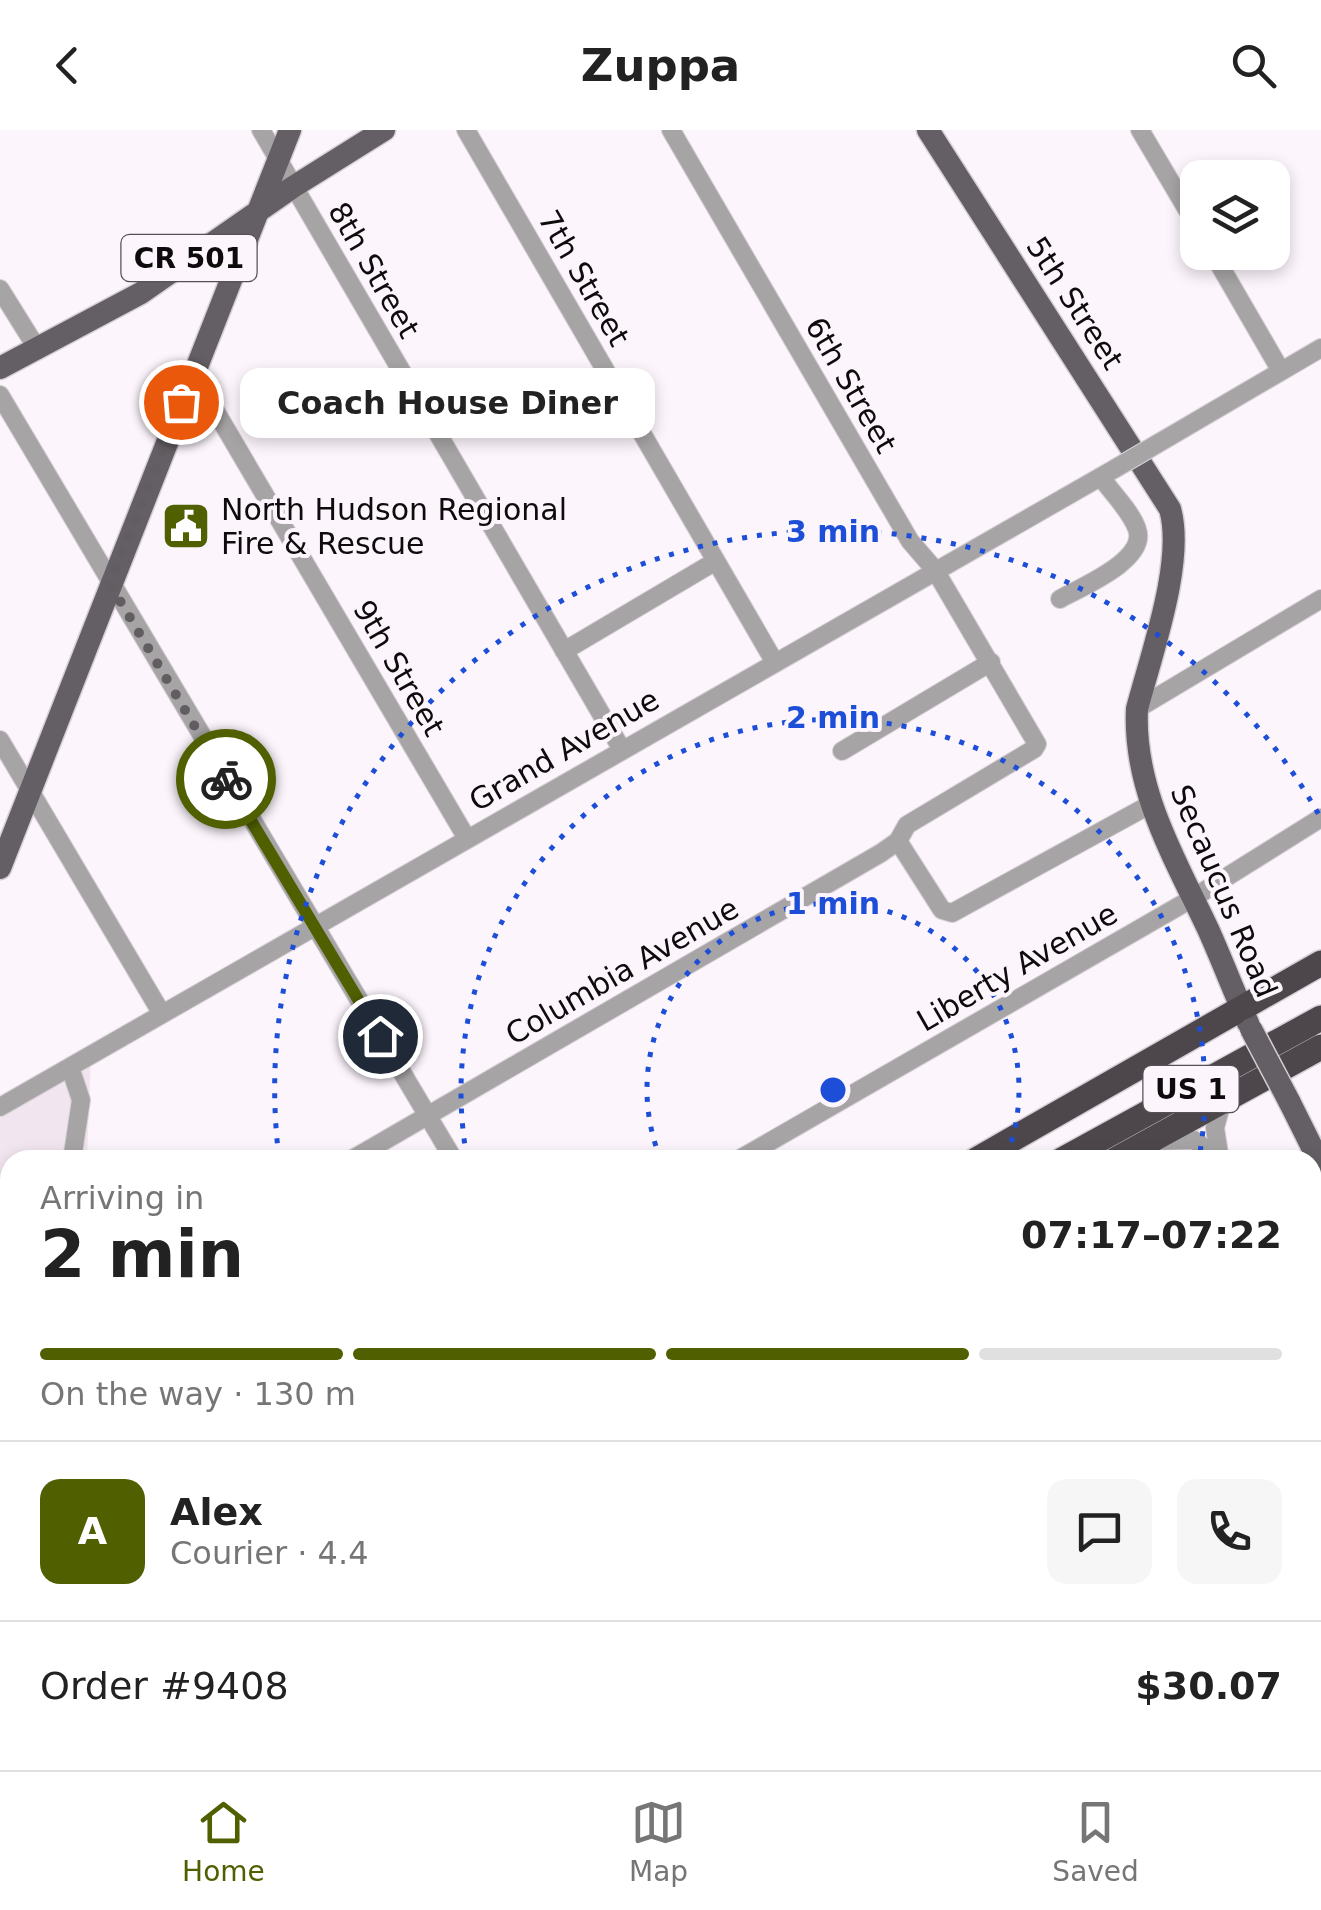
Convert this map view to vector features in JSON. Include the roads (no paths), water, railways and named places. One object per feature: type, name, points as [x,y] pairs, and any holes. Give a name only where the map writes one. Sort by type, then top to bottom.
[{"type":"highway","points":[[995,1150],[1246,1018],[1321,963]]},
{"type":"highway","name":"US 1","points":[[1080,1150],[1321,1018]]},
{"type":"highway","name":"US 1","points":[[1134,1150],[1321,1047]]},
{"type":"main road","points":[[0,868],[290,130]]},
{"type":"main road","name":"CR 501","points":[[0,368],[141,292],[292,186],[384,130]]},
{"type":"main road","name":"5th Street","points":[[928,130],[1170,509]]},
{"type":"main road","name":"Secaucus Road","points":[[1170,509],[1176,530],[1172,564],[1137,709],[1140,766],[1151,804],[1246,1018],[1313,1150]]},
{"type":"street","name":"8th Street","points":[[261,130],[621,748]]},
{"type":"street","name":"7th Street","points":[[466,130],[774,661]]},
{"type":"street","name":"6th Street","points":[[671,130],[910,541],[936,570],[991,662]]},
{"type":"street","points":[[1140,130],[1180,198]]},
{"type":"street","points":[[1222,270],[1281,371]]},
{"type":"street","points":[[0,289],[38,350]]},
{"type":"street","name":"Grand Avenue","points":[[0,1106],[1321,348]]},
{"type":"street","name":"9th Street","points":[[193,373],[466,837]]},
{"type":"street","points":[[0,395],[448,1150]]},
{"type":"street","points":[[1060,598],[1120,565],[1138,541],[1138,529],[1108,472]]},
{"type":"street","points":[[564,650],[716,562]]},
{"type":"street","points":[[1137,709],[1321,599]]},
{"type":"street","points":[[842,751],[991,662]]},
{"type":"street","name":"Columbia Avenue","points":[[367,1150],[898,841],[907,825],[1034,749],[1037,744],[991,662]]},
{"type":"street","points":[[0,740],[162,1014]]},
{"type":"street","points":[[898,841],[942,910],[952,912],[1151,804]]},
{"type":"street","name":"Liberty Avenue","points":[[755,1150],[1193,898],[1321,818]]},
{"type":"street","points":[[70,1066],[81,1100],[74,1150]]},
{"type":"street","points":[[1218,1150],[1215,1128],[1222,1102]]},
{"type":"street","points":[[1148,1142],[1194,1140],[1207,1150]]},
{"type":"place","name":"Coach House Diner","points":[[181,402]]},
{"type":"place","name":"North Hudson Regional Fire & Rescue","points":[[186,526]]}]
